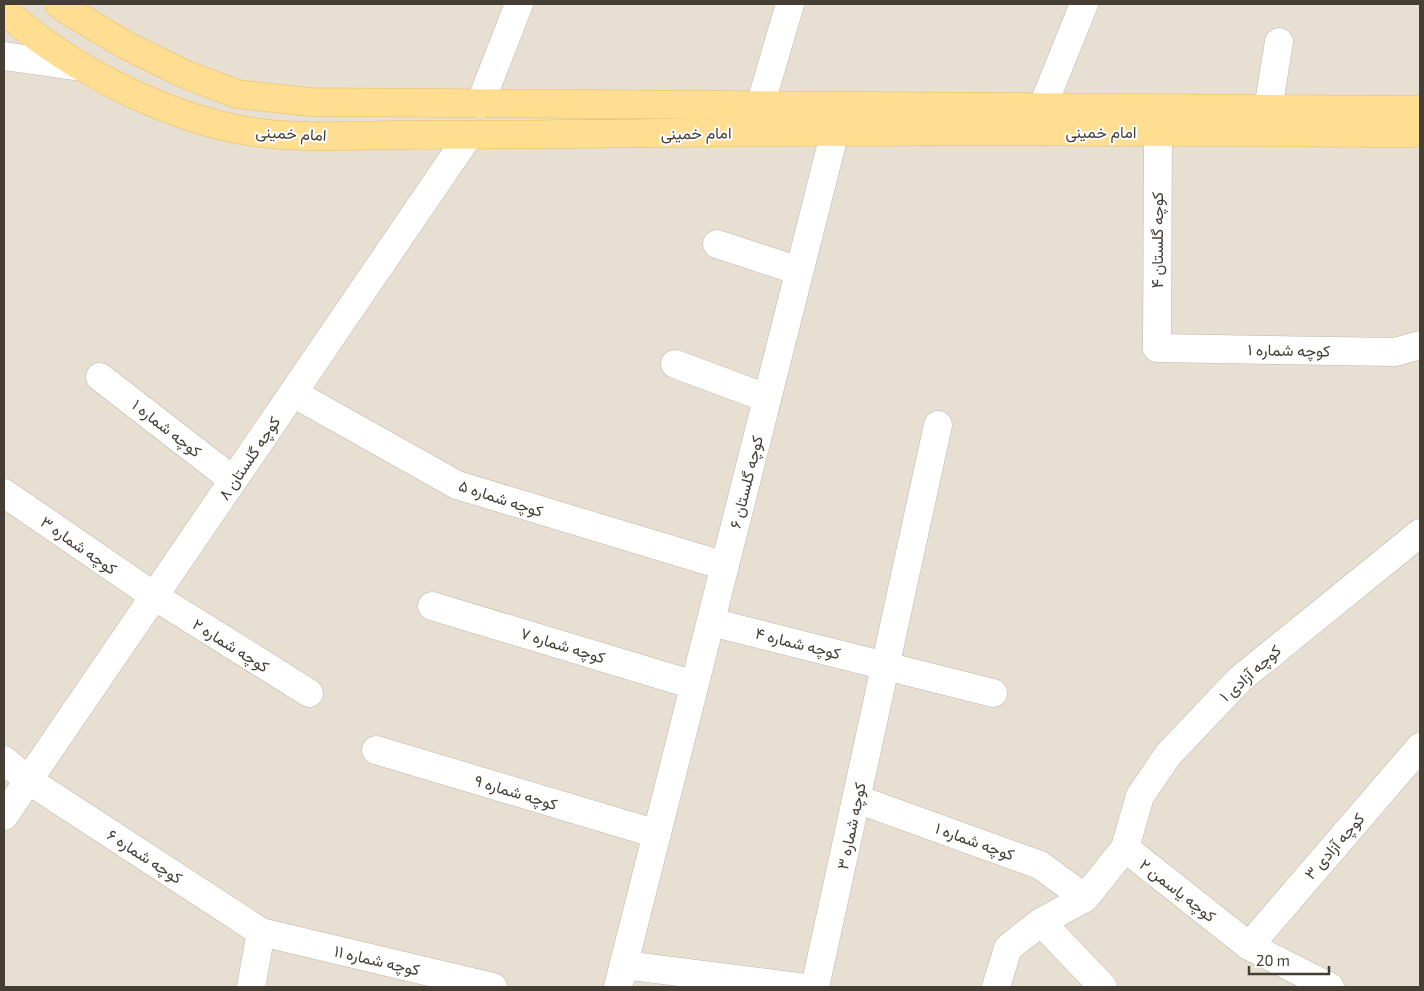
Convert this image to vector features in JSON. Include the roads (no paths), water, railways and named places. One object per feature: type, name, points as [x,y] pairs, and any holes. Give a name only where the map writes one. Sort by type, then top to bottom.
[{"type":"main road","name":"امام خمینی","points":[[59,4],[72,14],[127,46],[187,75],[237,94],[310,102],[1420,110]]},
{"type":"main road","name":"امام خمینی","points":[[4,10],[19,24],[81,67],[136,95],[186,117],[244,131],[305,136],[835,131],[1420,133]]},
{"type":"street","points":[[480,104],[519,4]]},
{"type":"street","points":[[760,106],[790,4]]},
{"type":"street","points":[[1042,108],[1084,4]]},
{"type":"street","points":[[1268,109],[1279,42]]},
{"type":"street","points":[[4,56],[81,67]]},
{"type":"street","name":"کوچه گلستان ۶","points":[[621,976],[835,131]]},
{"type":"street","name":"کوچه گلستان ۴","points":[[1157,348],[1158,132]]},
{"type":"street","name":"کوچه گلستان ۸","points":[[4,816],[469,135]]},
{"type":"street","points":[[718,244],[800,271]]},
{"type":"street","name":"کوچه شماره ۱","points":[[1157,348],[1396,352],[1420,345]]},
{"type":"street","points":[[674,364],[767,398]]},
{"type":"street","name":"کوچه شماره ۱","points":[[100,376],[233,480]]},
{"type":"street","name":"کوچه شماره ۵","points":[[293,393],[457,484],[725,566]]},
{"type":"street","name":"کوچه شماره ۳","points":[[815,987],[938,425]]},
{"type":"street","name":"کوچه شماره ۳","points":[[4,493],[154,596]]},
{"type":"street","name":"کوچه آزادی ۱","points":[[1125,848],[1140,796],[1168,755],[1240,679],[1414,549]]},
{"type":"street","name":"کوچه شماره ۲","points":[[154,596],[308,693]]},
{"type":"street","name":"کوچه شماره ۷","points":[[432,606],[694,685]]},
{"type":"street","name":"کوچه شماره ۴","points":[[711,622],[886,665]]},
{"type":"street","points":[[886,665],[993,693]]},
{"type":"street","name":"کوچه آزادی ۳","points":[[1249,946],[1420,747]]},
{"type":"street","name":"کوچه شماره ۹","points":[[376,750],[657,834]]},
{"type":"street","points":[[4,760],[28,780]]},
{"type":"street","name":"کوچه شماره ۶","points":[[28,780],[261,932]]},
{"type":"street","name":"کوچه شماره ۱","points":[[857,799],[1040,865],[1085,898]]},
{"type":"street","name":"کوچه یاسمن ۲","points":[[996,987],[1008,948],[1041,922],[1085,898],[1125,848],[1249,946],[1330,987]]},
{"type":"street","points":[[1041,922],[1103,987]]},
{"type":"street","points":[[251,987],[261,932]]},
{"type":"street","name":"کوچه شماره ۱۱","points":[[261,932],[493,987]]},
{"type":"street","points":[[621,976],[798,987]]}]
